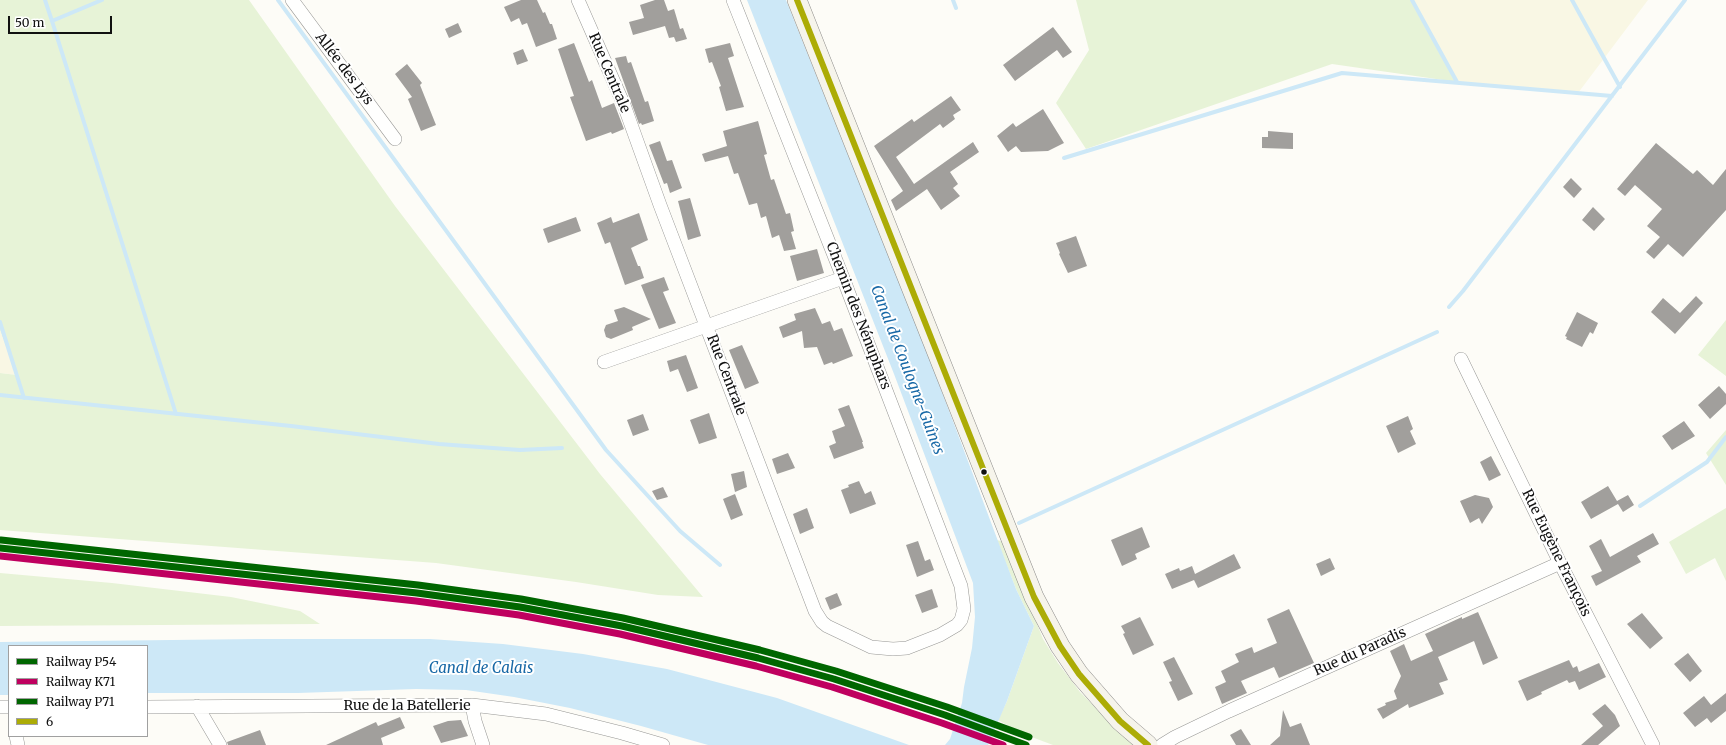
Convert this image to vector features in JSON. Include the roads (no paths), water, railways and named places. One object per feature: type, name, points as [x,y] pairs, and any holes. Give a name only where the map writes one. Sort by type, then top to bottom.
[{"type":"main road","points":[[797,0],[1034,597],[1060,646],[1079,674],[1120,721],[1148,745]]},
{"type":"street","name":"Allée des Lys","points":[[292,0],[395,139]]},
{"type":"street","name":"Rue Centrale","points":[[578,0],[624,105],[660,205],[818,617],[822,622],[836,631],[871,647],[885,649],[900,649],[917,645],[949,630]]},
{"type":"street","name":"Chemin des Nénuphars","points":[[733,0],[844,278],[961,586],[964,601],[964,614],[957,625],[949,630]]},
{"type":"street","points":[[604,362],[844,278]]},
{"type":"street","name":"Rue Eugène François","points":[[1461,359],[1560,563],[1653,745]]},
{"type":"street","name":"Rue du Paradis","points":[[1162,745],[1174,737],[1229,711],[1560,563]]},
{"type":"street","points":[[472,705],[475,721],[483,745]]},
{"type":"street","name":"Rue de la Batellerie","points":[[148,707],[472,705],[546,714],[663,745]]},
{"type":"street","points":[[197,706],[220,745]]},
{"type":"water","name":"Canal de Coulogne-Guînes","points":[[747,0],[786,0],[927,352],[1016,589],[1034,626],[1007,701],[988,745],[945,745],[950,739],[962,703],[972,648],[975,617],[973,583],[894,374]]},
{"type":"water","name":"Canal de Calais","points":[[257,639],[430,639],[503,644],[583,654],[667,669],[777,698],[909,745],[708,745],[570,708],[514,697],[466,690],[416,689],[298,693],[148,693],[148,645],[8,645],[8,695],[0,695],[0,642]]},
{"type":"waterway","points":[[45,0],[52,21]]},
{"type":"waterway","points":[[102,0],[52,21],[176,414]]},
{"type":"waterway","points":[[278,0],[606,450],[680,531],[720,565]]},
{"type":"waterway","points":[[953,0],[956,8]]},
{"type":"waterway","points":[[1412,0],[1457,82]]},
{"type":"waterway","points":[[1572,0],[1620,87]]},
{"type":"waterway","points":[[1449,307],[1463,291],[1685,0]]},
{"type":"waterway","points":[[1064,158],[1342,73],[1612,96]]},
{"type":"waterway","points":[[0,322],[24,398]]},
{"type":"waterway","points":[[1019,523],[1437,332]]},
{"type":"waterway","points":[[0,395],[291,426],[439,444],[520,450],[562,448]]},
{"type":"waterway","points":[[1640,506],[1707,462],[1726,437]]},
{"type":"rail line","name":"P71","points":[[1,540],[418,585],[521,599],[623,618],[760,650],[836,671],[947,707],[1029,737]]},
{"type":"rail line","name":"P54","points":[[0,548],[417,593],[520,607],[622,626],[758,658],[834,679],[945,715],[1026,745]]},
{"type":"rail line","name":"K71","points":[[0,556],[416,601],[519,615],[620,634],[756,666],[832,687],[942,723],[1003,745]]}]
